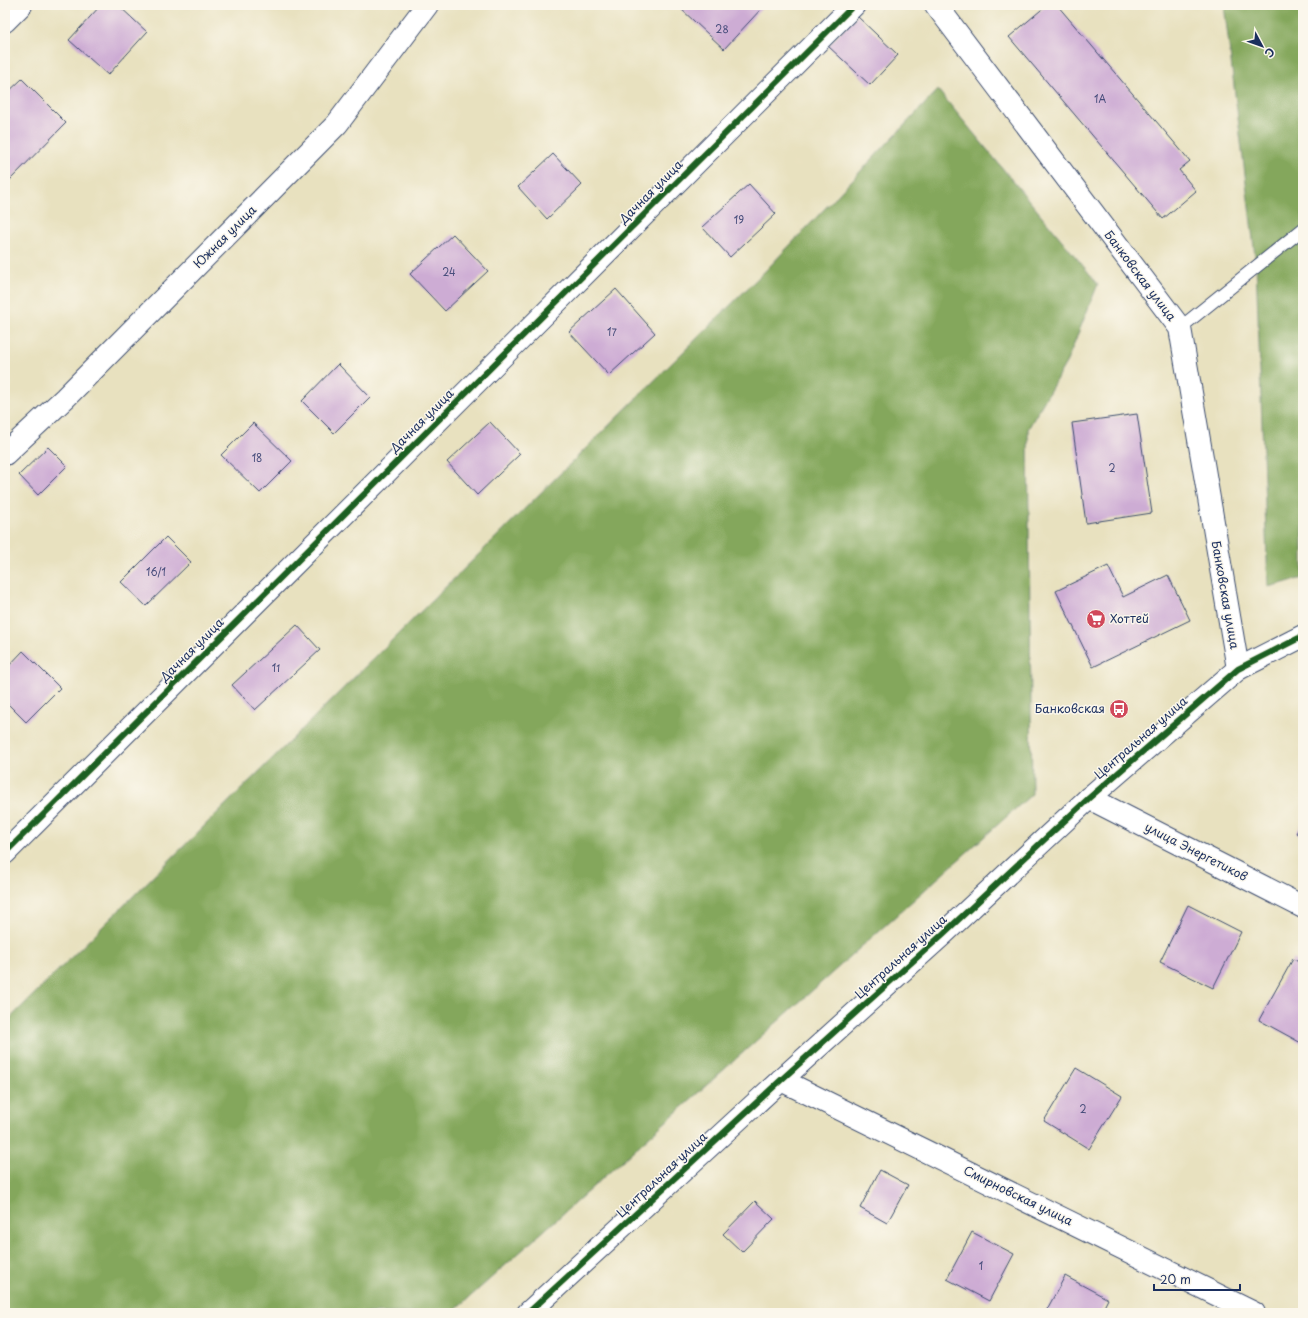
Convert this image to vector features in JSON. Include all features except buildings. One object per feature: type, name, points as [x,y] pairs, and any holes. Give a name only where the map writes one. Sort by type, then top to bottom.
[{"type":"street","points":[[5,22],[21,5]]},
{"type":"street","name":"Южная улица","points":[[5,454],[65,398],[337,124],[427,5]]},
{"type":"street","name":"Дачная улица","points":[[5,853],[854,5]]},
{"type":"street","name":"Банковская улица","points":[[936,5],[1180,328],[1238,669]]},
{"type":"street","name":"Центральная улица","points":[[528,1313],[781,1080],[943,934],[1089,798],[1238,669],[1303,636]]},
{"type":"street","name":"улица Энергетиков","points":[[1089,798],[1303,907]]},
{"type":"street","name":"Смирновская улица","points":[[781,1080],[1254,1313]]},
{"type":"lane","points":[[1180,328],[1303,229]]},
{"type":"green space","points":[[1224,5],[1303,5],[1303,578],[1268,587],[1256,264]]},
{"type":"green space","points":[[938,90],[1098,284],[1067,361],[1028,429],[1032,794],[452,1313],[5,1313],[5,1023],[770,266]]},
{"type":"cycle path","points":[[5,853],[854,5]]},
{"type":"cycle path","points":[[528,1313],[781,1080],[943,934],[1089,798],[1238,669],[1303,636]]},
{"type":"place","name":"Хоттей","points":[[1096,619]]},
{"type":"place","name":"Банковская","points":[[1119,709]]}]
